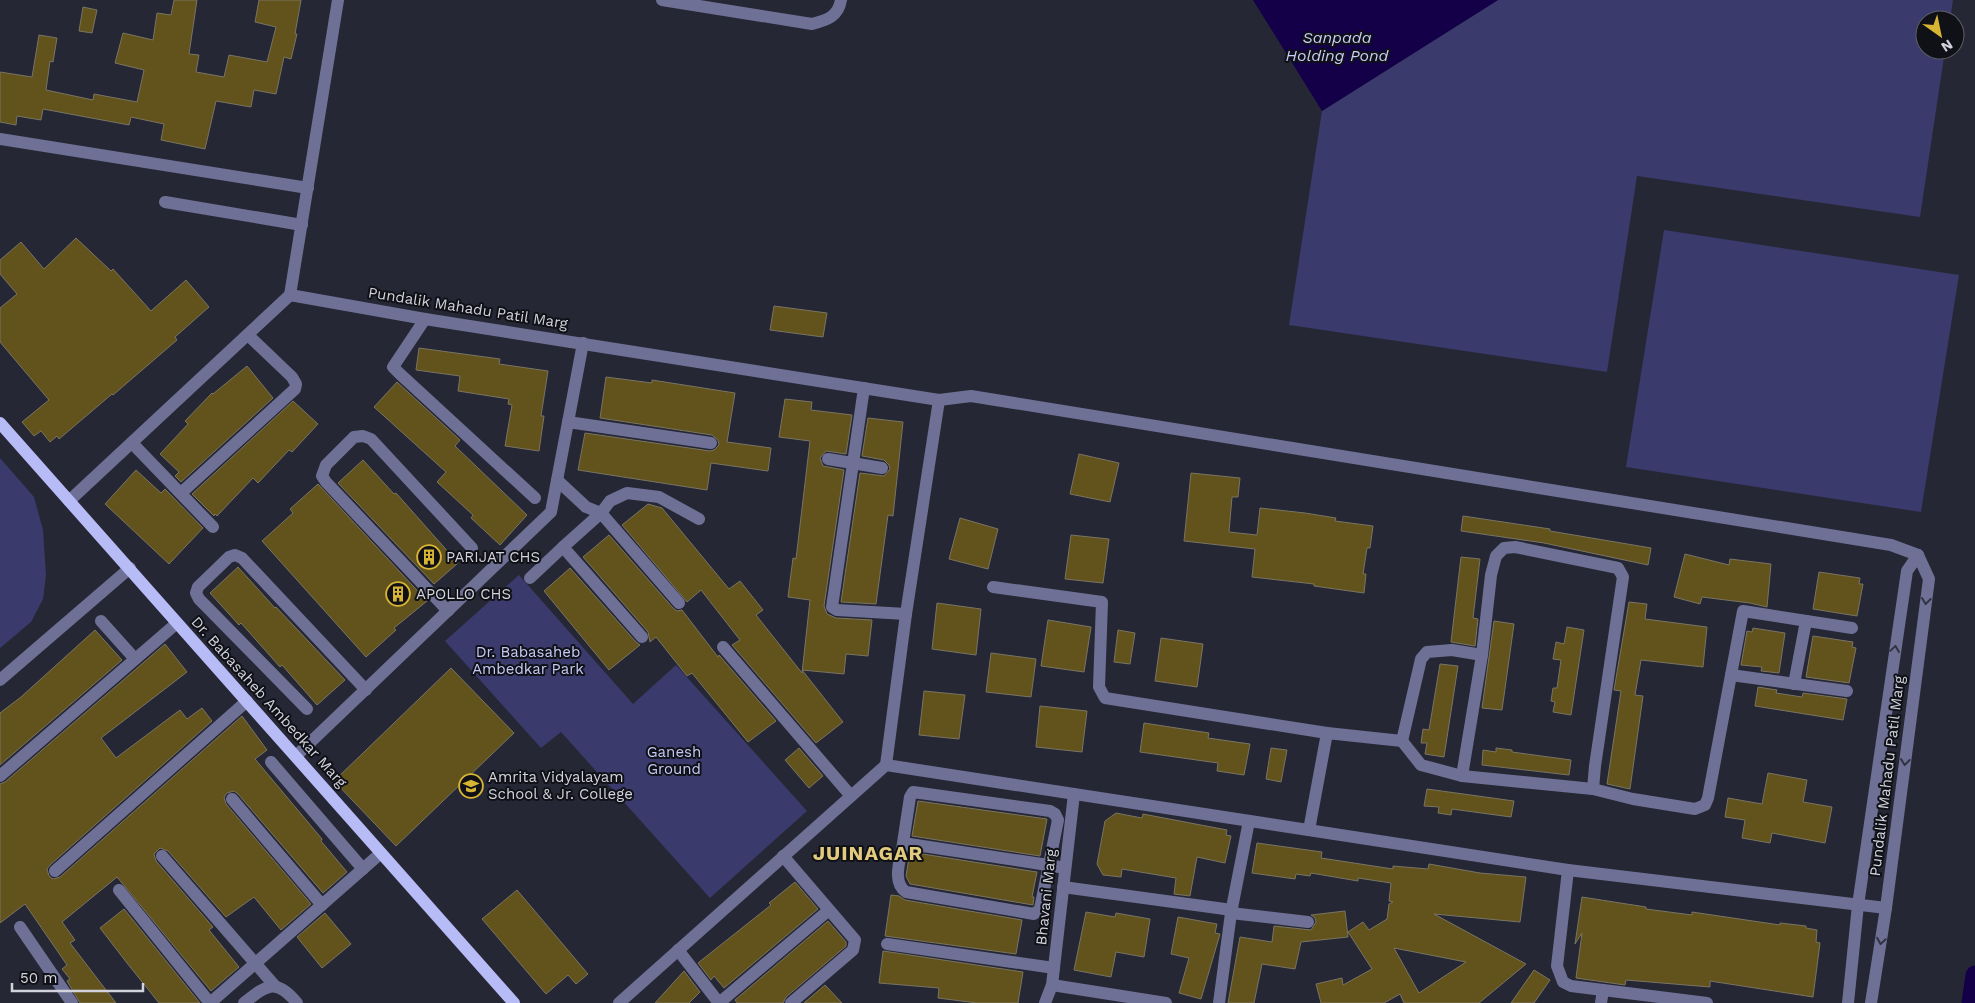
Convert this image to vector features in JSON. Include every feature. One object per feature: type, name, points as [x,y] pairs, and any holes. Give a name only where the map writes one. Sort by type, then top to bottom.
[{"type":"main road","name":"Dr. Babasaheb Ambedkar Marg","points":[[0,423],[514,1003]]},
{"type":"street","points":[[69,501],[290,295],[338,0]]},
{"type":"street","points":[[662,0],[812,24],[831,18],[839,8],[841,0]]},
{"type":"street","points":[[0,139],[308,188]]},
{"type":"street","points":[[165,202],[302,224]]},
{"type":"street","name":"Pundalik Mahadu Patil Marg","points":[[290,295],[425,320],[583,343],[939,400],[971,396],[1891,545],[1918,555],[1929,579],[1886,908],[1871,1003]]},
{"type":"street","points":[[425,320],[394,366],[400,374],[535,498]]},
{"type":"street","points":[[181,493],[295,389],[296,384],[292,377],[248,334]]},
{"type":"street","points":[[296,756],[551,512],[583,343]]},
{"type":"street","points":[[864,388],[832,606],[837,610],[906,614]]},
{"type":"street","points":[[618,1003],[886,765],[906,614],[939,400]]},
{"type":"street","points":[[568,422],[712,443]]},
{"type":"street","points":[[448,611],[326,482],[322,476],[326,465],[354,437],[364,436],[371,439],[472,548]]},
{"type":"street","points":[[132,443],[213,527]]},
{"type":"street","points":[[828,458],[882,468]]},
{"type":"street","points":[[557,480],[586,506],[601,513],[679,603]]},
{"type":"street","points":[[530,578],[601,513],[610,501],[628,493],[659,497],[699,519]]},
{"type":"street","points":[[563,547],[642,637]]},
{"type":"street","points":[[1462,776],[1482,655],[1491,575],[1496,556],[1504,548],[1515,547],[1618,568],[1623,577],[1593,789]]},
{"type":"street","points":[[307,709],[199,599],[196,593],[198,587],[228,557],[235,555],[242,558],[366,690]]},
{"type":"street","points":[[1848,1003],[1858,905],[1907,571],[1918,555]]},
{"type":"street","points":[[0,680],[130,568]]},
{"type":"street","points":[[994,587],[1102,602],[1099,687],[1105,698],[1327,733],[1402,741],[1421,765],[1462,776],[1593,789],[1633,799],[1695,809],[1706,805],[1743,611],[1852,628]]},
{"type":"street","points":[[102,621],[136,659]]},
{"type":"street","points":[[1794,684],[1806,621]]},
{"type":"street","points":[[0,776],[177,623]]},
{"type":"street","points":[[723,647],[851,796]]},
{"type":"street","points":[[1402,741],[1421,659],[1427,652],[1452,650],[1482,655]]},
{"type":"street","points":[[1731,675],[1847,691]]},
{"type":"street","points":[[55,871],[247,701]]},
{"type":"street","points":[[1309,830],[1327,733]]},
{"type":"street","points":[[271,762],[363,869]]},
{"type":"street","points":[[886,765],[1568,870],[1886,908]]},
{"type":"street","points":[[913,792],[1050,811],[1055,814],[1058,820],[1040,909],[1034,914],[906,892],[901,889],[897,878],[903,843],[910,797],[913,792]]},
{"type":"street","name":"Bhavani Marg","points":[[1044,1003],[1052,985],[1074,794]]},
{"type":"street","points":[[232,799],[322,905]]},
{"type":"street","points":[[1220,1003],[1231,911],[1249,821]]},
{"type":"street","points":[[903,843],[1065,868]]},
{"type":"street","points":[[118,890],[210,1003],[381,853]]},
{"type":"street","points":[[162,856],[275,986],[287,991],[297,1003]]},
{"type":"street","points":[[783,856],[855,940],[852,950],[791,1003]]},
{"type":"street","points":[[1568,870],[1557,966],[1563,982],[1602,997],[1703,1003]]},
{"type":"street","points":[[1062,887],[1308,922]]},
{"type":"street","points":[[678,950],[719,1003],[829,910]]},
{"type":"street","points":[[20,927],[72,1003]]},
{"type":"street","points":[[886,944],[1054,968]]},
{"type":"street","points":[[1052,985],[1166,1003]]},
{"type":"street","points":[[244,1003],[263,988],[275,986]]},
{"type":"green space","points":[[1498,0],[1953,0],[1952,10],[1915,10],[1915,60],[1944,60],[1920,217],[1637,176],[1607,372],[1289,325],[1322,111]]},
{"type":"green space","points":[[1664,230],[1959,275],[1921,512],[1626,467]]},
{"type":"green space","points":[[0,458],[34,497],[43,530],[46,575],[43,599],[31,622],[0,648]]},
{"type":"green space","name":"Ganesh Ground","points":[[519,575],[633,704],[676,665],[807,811],[710,898],[561,732],[541,748],[445,641]]},
{"type":"water","name":"Sanpada Holding Pond","points":[[1253,0],[1498,0],[1322,111]]},
{"type":"building","points":[[174,0],[197,0],[189,54],[199,55],[196,72],[224,77],[229,55],[267,62],[276,27],[255,22],[259,0],[301,0],[295,34],[297,34],[291,59],[284,57],[276,94],[254,90],[251,107],[216,101],[205,149],[161,140],[164,124],[131,117],[129,125],[43,109],[41,120],[17,116],[16,125],[0,122],[0,72],[32,77],[39,35],[57,38],[53,62],[50,61],[46,90],[93,100],[94,94],[137,102],[144,70],[115,63],[123,33],[153,40],[157,13],[171,15]]},
{"type":"building","points":[[83,7],[97,10],[92,33],[79,31]]},
{"type":"building","points":[[76,238],[111,271],[113,269],[151,311],[186,280],[209,307],[175,337],[177,340],[113,395],[59,439],[57,436],[50,442],[41,431],[34,436],[22,422],[49,400],[0,342],[0,308],[17,294],[0,274],[0,260],[21,242],[44,269]]},
{"type":"building","points":[[774,306],[827,313],[823,337],[770,330]]},
{"type":"building","points":[[419,348],[500,359],[499,364],[548,371],[541,416],[544,416],[539,451],[505,446],[512,405],[508,404],[509,399],[458,391],[460,376],[416,370]]},
{"type":"building","points":[[247,366],[273,398],[181,482],[175,476],[179,472],[160,454],[188,424],[185,421],[212,393]]},
{"type":"building","points":[[606,377],[652,383],[652,380],[735,393],[727,442],[771,448],[768,471],[711,463],[707,490],[578,470],[585,433],[710,451],[719,445],[718,440],[712,435],[600,418]]},
{"type":"building","points":[[397,382],[460,440],[455,446],[527,515],[500,545],[471,518],[473,515],[437,482],[446,472],[374,407]]},
{"type":"building","points":[[785,399],[812,402],[811,410],[852,415],[846,454],[826,451],[820,458],[823,466],[844,470],[824,606],[827,614],[836,618],[872,620],[868,656],[846,654],[844,674],[802,670],[810,600],[788,597],[793,558],[796,559],[810,441],[779,437]]},
{"type":"building","points":[[293,401],[318,424],[292,452],[289,450],[258,483],[253,478],[217,516],[215,514],[214,516],[192,494]]},
{"type":"building","points":[[868,418],[903,422],[893,516],[888,515],[876,604],[841,602],[860,473],[884,476],[890,469],[884,460],[862,456]]},
{"type":"building","points":[[1079,454],[1119,463],[1110,502],[1070,494]]},
{"type":"building","points":[[363,460],[394,494],[396,493],[458,563],[434,584],[338,483]]},
{"type":"building","points":[[136,470],[161,493],[165,489],[203,528],[169,564],[105,504]]},
{"type":"building","points":[[1191,473],[1240,478],[1238,497],[1232,497],[1229,532],[1257,535],[1260,508],[1305,513],[1336,518],[1335,521],[1373,526],[1370,548],[1367,548],[1363,574],[1366,574],[1364,593],[1314,586],[1314,584],[1252,577],[1255,549],[1184,541]]},
{"type":"building","points":[[318,484],[427,601],[394,628],[396,630],[366,657],[262,541],[293,513],[290,509]]},
{"type":"building","points":[[648,504],[662,508],[729,589],[740,581],[763,610],[756,615],[802,673],[802,670],[843,722],[816,743],[732,645],[740,640],[701,590],[687,602],[622,525]]},
{"type":"building","points":[[1463,516],[1550,529],[1550,531],[1651,548],[1648,565],[1544,543],[1461,531]]},
{"type":"building","points":[[960,518],[998,529],[988,569],[949,559]]},
{"type":"building","points":[[609,535],[673,608],[677,611],[682,610],[718,657],[719,655],[776,721],[748,742],[692,673],[687,676],[656,637],[650,642],[648,632],[583,557]]},
{"type":"building","points":[[1071,535],[1109,539],[1103,583],[1065,579]]},
{"type":"building","points":[[1685,554],[1729,565],[1730,559],[1771,564],[1767,607],[1702,597],[1700,604],[1674,597]]},
{"type":"building","points":[[1461,557],[1480,559],[1473,618],[1478,619],[1475,646],[1451,642]]},
{"type":"building","points":[[238,567],[345,680],[317,705],[282,665],[280,667],[241,623],[239,625],[210,593]]},
{"type":"building","points":[[570,568],[640,645],[609,670],[544,591]]},
{"type":"building","points":[[1819,572],[1860,578],[1859,584],[1863,584],[1857,616],[1813,609]]},
{"type":"building","points":[[1629,602],[1647,604],[1645,619],[1707,627],[1703,667],[1641,660],[1635,695],[1643,696],[1630,789],[1607,784],[1621,691],[1614,690]]},
{"type":"building","points":[[937,603],[981,609],[976,655],[932,649]]},
{"type":"building","points":[[1048,620],[1091,627],[1084,672],[1041,666]]},
{"type":"building","points":[[1494,621],[1514,624],[1502,710],[1482,708]]},
{"type":"building","points":[[1567,627],[1584,630],[1571,715],[1553,712],[1555,702],[1551,701],[1553,688],[1557,688],[1561,660],[1553,659],[1556,642],[1564,644]]},
{"type":"building","points":[[1753,628],[1785,633],[1779,673],[1761,671],[1762,667],[1741,665],[1747,631],[1752,632]]},
{"type":"building","points":[[95,630],[122,660],[0,765],[0,713],[21,697]]},
{"type":"building","points":[[1118,630],[1135,633],[1130,664],[1114,662]]},
{"type":"building","points":[[1813,636],[1853,642],[1852,647],[1856,648],[1849,683],[1806,677]]},
{"type":"building","points":[[1161,638],[1203,644],[1197,687],[1155,681]]},
{"type":"building","points":[[165,644],[187,672],[101,738],[116,758],[180,710],[187,719],[202,708],[212,721],[50,865],[47,869],[49,876],[53,879],[60,877],[242,716],[267,750],[255,759],[347,872],[323,893],[238,794],[234,791],[227,793],[224,797],[226,804],[311,904],[281,930],[254,897],[226,917],[168,851],[160,848],[154,854],[156,861],[213,927],[209,930],[239,967],[211,991],[117,877],[62,922],[75,940],[70,943],[116,1003],[80,1003],[67,981],[70,979],[62,969],[67,965],[25,904],[0,923],[0,784],[5,782]]},
{"type":"building","points":[[991,653],[1036,659],[1031,697],[986,692]]},
{"type":"building","points":[[1440,664],[1458,666],[1444,757],[1425,754],[1427,743],[1421,743],[1423,729],[1429,730]]},
{"type":"building","points":[[451,668],[514,733],[396,846],[334,781]]},
{"type":"building","points":[[1758,687],[1777,690],[1776,693],[1802,697],[1803,693],[1847,699],[1843,720],[1755,706]]},
{"type":"building","points":[[924,691],[965,695],[959,739],[919,735]]},
{"type":"building","points":[[1040,706],[1087,711],[1082,752],[1036,747]]},
{"type":"building","points":[[1144,723],[1209,733],[1208,738],[1250,744],[1244,775],[1217,771],[1218,763],[1140,752]]},
{"type":"building","points":[[799,748],[823,776],[809,788],[785,760]]},
{"type":"building","points":[[1271,748],[1287,750],[1281,782],[1266,779]]},
{"type":"building","points":[[1496,748],[1571,760],[1569,775],[1482,765],[1483,750],[1496,752]]},
{"type":"building","points":[[1768,773],[1807,780],[1803,802],[1832,807],[1825,843],[1772,833],[1770,843],[1742,838],[1745,820],[1725,817],[1728,798],[1762,804]]},
{"type":"building","points":[[1427,789],[1514,801],[1511,817],[1452,809],[1451,815],[1438,813],[1439,807],[1424,806]]},
{"type":"building","points":[[918,801],[1047,819],[1040,856],[912,836]]},
{"type":"building","points":[[1116,813],[1142,818],[1143,814],[1227,830],[1226,835],[1231,836],[1225,863],[1197,857],[1190,896],[1174,894],[1176,878],[1122,869],[1121,877],[1103,875],[1097,864],[1105,821]]},
{"type":"building","points":[[1257,843],[1322,852],[1321,858],[1393,869],[1393,866],[1428,869],[1429,864],[1480,873],[1526,877],[1520,922],[1434,914],[1526,964],[1479,1003],[1404,1003],[1400,994],[1384,1003],[1321,1003],[1316,984],[1342,978],[1343,985],[1372,969],[1348,932],[1363,922],[1369,930],[1387,919],[1389,904],[1393,902],[1389,901],[1391,883],[1358,878],[1358,881],[1311,873],[1310,876],[1296,874],[1295,879],[1252,873]],"holes":[[[1394,948],[1466,962],[1419,993]]]},
{"type":"building","points":[[910,852],[1037,872],[1032,897],[1034,897],[1033,905],[910,884],[906,876]]},
{"type":"building","points":[[795,882],[818,909],[724,988],[714,976],[711,980],[698,963],[771,905],[769,903]]},
{"type":"building","points":[[517,890],[588,974],[576,984],[568,975],[546,994],[482,919]]},
{"type":"building","points":[[891,895],[899,896],[905,900],[1022,920],[1016,954],[885,936]]},
{"type":"building","points":[[1582,897],[1646,907],[1646,909],[1692,915],[1692,912],[1780,925],[1780,923],[1806,926],[1806,928],[1817,930],[1816,942],[1820,943],[1813,997],[1710,981],[1710,987],[1626,980],[1625,985],[1576,978],[1582,933],[1575,944]]},
{"type":"building","points":[[124,909],[200,1003],[159,1003],[100,928]]},
{"type":"building","points":[[1345,911],[1348,937],[1301,942],[1295,969],[1262,964],[1254,1003],[1228,1003],[1240,937],[1272,942],[1274,926],[1311,930],[1316,922],[1315,918],[1311,915]]},
{"type":"building","points":[[1086,912],[1115,917],[1116,913],[1150,919],[1144,957],[1116,952],[1111,977],[1074,970]]},
{"type":"building","points":[[325,913],[351,944],[322,968],[297,937]]},
{"type":"building","points":[[1178,917],[1217,924],[1215,933],[1220,934],[1201,999],[1179,993],[1189,958],[1171,954]]},
{"type":"building","points":[[828,921],[846,942],[846,946],[786,997],[783,1003],[737,1003],[735,1000]]},
{"type":"building","points":[[883,951],[1023,972],[1018,1003],[977,1003],[938,998],[939,988],[879,983]]},
{"type":"building","points":[[1534,970],[1550,980],[1534,1003],[1511,1003]]},
{"type":"building","points":[[684,971],[700,992],[689,1003],[655,1003]]},
{"type":"building","points":[[825,985],[842,1003],[804,1003]]},
{"type":"waterway","points":[[1971,1003],[1975,975]]},
{"type":"place","name":"PARIJAT CHS","points":[[429,557]]},
{"type":"place","name":"APOLLO CHS","points":[[398,594]]},
{"type":"place","name":"Amrita Vidyalayam School & Jr. College","points":[[471,786]]},
{"type":"district","name":"JUINAGAR","points":[[868,853]]},
{"type":"park label","name":"Dr. Babasaheb Ambedkar Park","points":[[528,660]]}]
